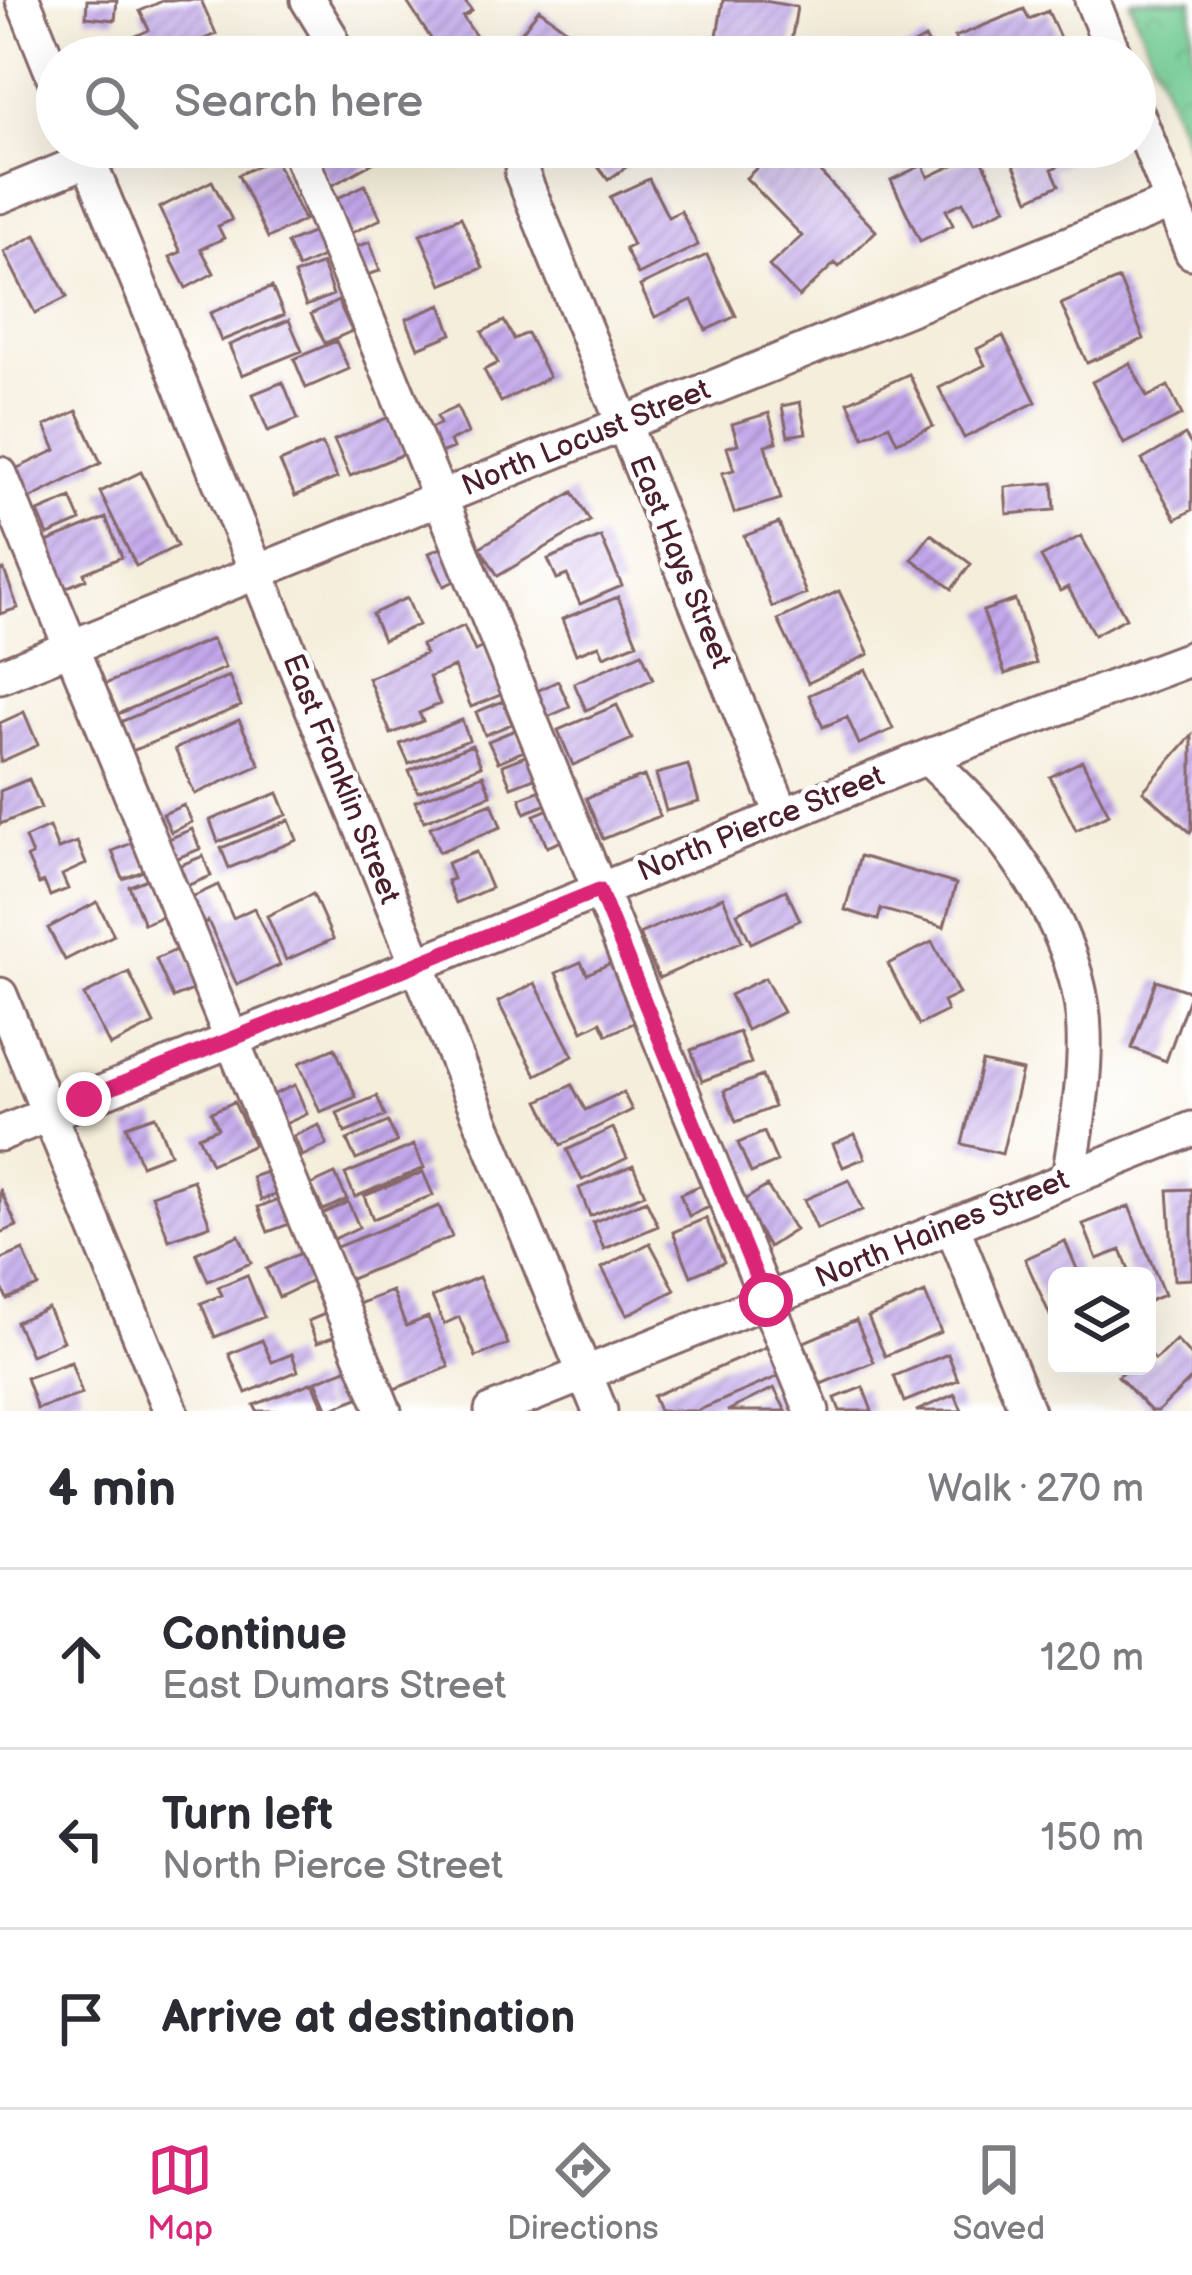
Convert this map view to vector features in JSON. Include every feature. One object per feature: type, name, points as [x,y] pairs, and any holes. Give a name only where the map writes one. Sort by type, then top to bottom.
[{"type":"street","points":[[23,0],[38,36]]},
{"type":"street","points":[[308,0],[322,36]]},
{"type":"street","points":[[1100,5],[1108,36]]},
{"type":"street","points":[[1156,162],[1192,252]]},
{"type":"street","points":[[0,196],[60,168]]},
{"type":"street","name":"East Franklin Street","points":[[103,168],[257,572],[600,1411]]},
{"type":"street","points":[[305,168],[812,1411]]},
{"type":"street","name":"East Hays Street","points":[[522,174],[783,816]]},
{"type":"street","name":"North Locust Street","points":[[0,676],[1172,202]]},
{"type":"street","points":[[0,474],[384,1411]]},
{"type":"street","name":"North Pierce Street","points":[[0,1133],[927,758],[1192,658]]},
{"type":"street","points":[[927,758],[984,814],[1028,873],[1074,975],[1084,1028],[1081,1100],[1070,1178]]},
{"type":"street","points":[[0,995],[171,1411]]},
{"type":"street","name":"North Haines Street","points":[[492,1411],[1192,1129]]},
{"type":"street","points":[[952,1226],[1027,1411]]},
{"type":"green space","points":[[1192,0],[1192,158],[1156,67],[1156,36],[1144,36],[1130,2]]},
{"type":"building","points":[[87,0],[117,0],[115,20],[86,17]]},
{"type":"building","points":[[165,0],[201,0],[216,34],[136,36],[149,30],[140,11]]},
{"type":"building","points":[[464,0],[472,11],[463,17],[476,36],[429,36],[407,2]]},
{"type":"building","points":[[723,0],[797,7],[792,36],[717,36]]},
{"type":"building","points":[[539,9],[575,36],[519,36]]},
{"type":"building","points":[[1024,9],[1029,19],[1048,11],[1059,36],[957,36]]},
{"type":"building","points":[[253,168],[279,168],[304,220],[268,238],[238,175]]},
{"type":"building","points":[[321,168],[364,168],[331,186]]},
{"type":"building","points":[[599,168],[625,168],[608,180]]},
{"type":"building","points":[[757,168],[816,168],[876,231],[799,297],[769,266],[802,236],[746,178]]},
{"type":"building","points":[[917,168],[924,168],[928,177],[947,168],[986,168],[1006,208],[974,223],[963,202],[946,210],[953,225],[920,241],[891,180]]},
{"type":"building","points":[[1015,168],[1054,168],[1059,185],[1029,199]]},
{"type":"building","points":[[649,179],[668,217],[681,211],[698,245],[638,275],[625,249],[633,245],[610,197]]},
{"type":"building","points":[[212,181],[232,220],[218,226],[224,238],[201,249],[214,273],[186,288],[170,257],[181,252],[159,208]]},
{"type":"building","points":[[365,185],[381,219],[349,234],[334,200]]},
{"type":"building","points":[[461,217],[483,268],[442,285],[420,234]]},
{"type":"building","points":[[314,232],[325,256],[298,268],[287,243]]},
{"type":"building","points":[[36,235],[67,297],[35,313],[4,252]]},
{"type":"building","points":[[370,242],[380,271],[360,277],[350,249]]},
{"type":"building","points":[[707,255],[736,316],[706,330],[692,300],[655,317],[640,286]]},
{"type":"building","points":[[322,264],[333,295],[306,306],[294,275]]},
{"type":"building","points":[[1119,279],[1144,339],[1087,363],[1061,304]]},
{"type":"building","points":[[272,287],[284,315],[221,341],[210,313]]},
{"type":"building","points":[[338,301],[352,331],[325,343],[311,314]]},
{"type":"building","points":[[441,305],[452,334],[418,348],[406,319]]},
{"type":"building","points":[[289,320],[302,351],[242,375],[229,345]]},
{"type":"building","points":[[504,321],[514,339],[527,333],[549,377],[501,402],[484,370],[498,363],[482,332]]},
{"type":"building","points":[[1003,336],[1036,402],[964,438],[939,388],[985,365],[977,349]]},
{"type":"building","points":[[336,341],[349,369],[306,388],[294,359]]},
{"type":"building","points":[[1130,363],[1147,397],[1168,386],[1182,415],[1124,444],[1092,382]]},
{"type":"building","points":[[909,374],[933,426],[897,442],[889,425],[864,437],[848,402]]},
{"type":"building","points":[[283,382],[298,419],[268,431],[253,394]]},
{"type":"building","points":[[800,402],[806,433],[788,436],[782,406]]},
{"type":"building","points":[[457,407],[468,433],[450,441],[453,448],[430,457],[420,432],[440,424],[437,416]]},
{"type":"building","points":[[77,411],[101,463],[21,503],[7,473],[56,450],[45,426]]},
{"type":"building","points":[[769,413],[777,442],[765,445],[781,499],[734,513],[722,473],[734,470],[727,447],[738,444],[732,424]]},
{"type":"building","points":[[389,417],[404,454],[350,476],[334,440]]},
{"type":"building","points":[[1185,435],[1192,446],[1192,510],[1176,519],[1142,460]]},
{"type":"building","points":[[322,444],[337,478],[295,496],[280,462]]},
{"type":"building","points":[[141,472],[177,546],[136,566],[100,492]]},
{"type":"building","points":[[1053,483],[1055,510],[1007,514],[1005,487]]},
{"type":"building","points":[[573,492],[590,521],[498,576],[480,547]]},
{"type":"building","points":[[71,498],[81,521],[48,535],[38,512]]},
{"type":"building","points":[[106,518],[122,557],[84,573],[86,579],[63,589],[44,543]]},
{"type":"building","points":[[779,523],[806,594],[772,607],[744,536]]},
{"type":"building","points":[[931,534],[971,564],[952,589],[912,559]]},
{"type":"building","points":[[1081,536],[1126,618],[1094,635],[1068,587],[1060,591],[1041,557]]},
{"type":"building","points":[[601,537],[622,586],[580,604],[567,575],[557,579],[548,559]]},
{"type":"building","points":[[448,545],[463,577],[444,586],[429,553]]},
{"type":"building","points":[[4,570],[18,608],[0,614],[0,571]]},
{"type":"building","points":[[839,591],[869,654],[808,683],[778,620]]},
{"type":"building","points":[[618,597],[637,643],[604,656],[599,645],[576,654],[562,619]]},
{"type":"building","points":[[407,598],[418,625],[383,640],[372,614]]},
{"type":"building","points":[[1015,600],[1036,663],[1005,674],[983,611]]},
{"type":"building","points":[[464,626],[475,651],[483,647],[503,694],[471,707],[454,667],[429,677],[440,704],[419,713],[423,721],[391,734],[368,678],[425,654],[421,645]]},
{"type":"building","points":[[212,639],[225,668],[118,714],[105,684]]},
{"type":"building","points":[[642,653],[653,679],[586,710],[574,683]]},
{"type":"building","points":[[866,670],[893,729],[859,744],[847,717],[823,727],[809,695]]},
{"type":"building","points":[[229,676],[241,706],[132,751],[120,722]]},
{"type":"building","points":[[558,681],[570,707],[545,718],[533,693]]},
{"type":"building","points":[[503,701],[512,724],[485,735],[476,712]]},
{"type":"building","points":[[617,705],[632,739],[573,765],[558,730]]},
{"type":"building","points":[[24,712],[38,745],[0,762],[0,723]]},
{"type":"building","points":[[239,720],[260,765],[195,794],[175,749]]},
{"type":"building","points":[[462,720],[469,740],[409,764],[400,744]]},
{"type":"building","points":[[515,730],[524,751],[498,762],[488,741]]},
{"type":"building","points":[[1192,735],[1192,829],[1190,832],[1143,791]]},
{"type":"building","points":[[472,745],[481,766],[418,792],[409,771]]},
{"type":"building","points":[[528,755],[537,777],[511,787],[502,765]]},
{"type":"building","points":[[1082,761],[1109,814],[1076,830],[1050,777]]},
{"type":"building","points":[[688,765],[699,802],[666,811],[656,774]]},
{"type":"building","points":[[483,775],[491,795],[424,821],[415,801]]},
{"type":"building","points":[[644,776],[660,816],[603,839],[586,798]]},
{"type":"building","points":[[29,779],[41,808],[0,824],[0,791]]},
{"type":"building","points":[[541,790],[547,804],[525,813],[520,798]]},
{"type":"building","points":[[278,793],[287,815],[218,842],[210,820]]},
{"type":"building","points":[[492,803],[501,827],[439,852],[430,827]]},
{"type":"building","points":[[184,805],[192,822],[171,832],[163,814]]},
{"type":"building","points":[[554,807],[567,839],[547,847],[534,815]]},
{"type":"building","points":[[289,820],[297,840],[229,868],[221,848]]},
{"type":"building","points":[[49,827],[58,849],[77,842],[86,864],[62,875],[68,889],[50,896],[27,857],[32,855],[25,838]]},
{"type":"building","points":[[192,829],[200,849],[175,859],[166,840]]},
{"type":"building","points":[[139,840],[151,868],[123,879],[112,851]]},
{"type":"building","points":[[476,852],[491,888],[456,903],[447,881],[453,879],[447,863]]},
{"type":"building","points":[[203,856],[211,876],[184,887],[176,867]]},
{"type":"building","points":[[860,856],[956,884],[944,927],[881,909],[878,920],[845,910]]},
{"type":"building","points":[[155,876],[171,913],[144,924],[129,886]]},
{"type":"building","points":[[218,885],[233,918],[254,908],[280,965],[237,985],[208,921],[203,924],[190,898]]},
{"type":"building","points":[[786,890],[800,920],[751,943],[737,913]]},
{"type":"building","points":[[313,894],[333,939],[286,960],[267,916]]},
{"type":"building","points":[[723,897],[742,941],[659,978],[639,934]]},
{"type":"building","points":[[97,902],[114,935],[65,960],[48,928]]},
{"type":"building","points":[[932,942],[959,994],[943,1002],[947,1011],[919,1025],[888,964]]},
{"type":"building","points":[[183,947],[200,987],[173,998],[156,959]]},
{"type":"building","points":[[581,962],[587,974],[611,963],[638,1021],[607,1035],[601,1022],[583,1031],[556,973]]},
{"type":"building","points":[[129,972],[154,1024],[110,1046],[84,995]]},
{"type":"building","points":[[765,978],[783,1012],[747,1030],[730,995]]},
{"type":"building","points":[[1156,980],[1191,992],[1166,1061],[1132,1048]]},
{"type":"building","points":[[535,983],[573,1056],[536,1075],[498,1002]]},
{"type":"building","points":[[739,1032],[751,1063],[702,1081],[691,1050]]},
{"type":"building","points":[[335,1048],[356,1097],[320,1112],[299,1063]]},
{"type":"building","points":[[982,1062],[1022,1071],[1002,1154],[962,1144]]},
{"type":"building","points":[[762,1076],[774,1107],[736,1122],[724,1091]]},
{"type":"building","points":[[295,1085],[307,1114],[276,1128],[264,1099]]},
{"type":"building","points":[[572,1085],[585,1110],[623,1092],[632,1110],[561,1145],[539,1101]]},
{"type":"building","points":[[377,1096],[385,1116],[345,1133],[337,1113]]},
{"type":"building","points":[[234,1102],[254,1145],[211,1164],[198,1136],[218,1128],[211,1112]]},
{"type":"building","points":[[155,1116],[170,1154],[141,1165],[126,1126]]},
{"type":"building","points":[[388,1122],[397,1142],[356,1160],[347,1140]]},
{"type":"building","points":[[319,1125],[327,1145],[302,1156],[294,1136]]},
{"type":"building","points":[[613,1128],[627,1158],[582,1180],[567,1150]]},
{"type":"building","points":[[764,1132],[777,1162],[751,1173],[738,1143]]},
{"type":"building","points":[[855,1134],[865,1158],[843,1167],[833,1144]]},
{"type":"building","points":[[414,1145],[424,1168],[355,1197],[345,1174]]},
{"type":"building","points":[[633,1165],[645,1194],[590,1216],[579,1188]]},
{"type":"building","points":[[275,1169],[283,1192],[261,1200],[252,1177]]},
{"type":"building","points":[[423,1172],[433,1195],[373,1219],[364,1196]]},
{"type":"building","points":[[335,1174],[347,1199],[323,1210],[311,1185]]},
{"type":"building","points":[[193,1180],[210,1225],[169,1240],[152,1195]]},
{"type":"building","points":[[849,1180],[862,1210],[817,1229],[804,1200]]},
{"type":"building","points":[[704,1184],[712,1206],[689,1216],[680,1194]]},
{"type":"building","points":[[767,1186],[795,1230],[769,1247],[741,1202]]},
{"type":"building","points":[[0,1189],[17,1226],[0,1233]]},
{"type":"building","points":[[1192,1189],[1192,1279],[1174,1280],[1168,1190]]},
{"type":"building","points":[[287,1196],[297,1221],[268,1232],[258,1207]]},
{"type":"building","points":[[646,1200],[658,1226],[604,1249],[593,1222]]},
{"type":"building","points":[[348,1202],[359,1227],[334,1239],[323,1214]]},
{"type":"building","points":[[439,1206],[452,1237],[348,1280],[334,1248]]},
{"type":"building","points":[[1129,1206],[1153,1267],[1128,1267],[1121,1250],[1097,1259],[1083,1224]]},
{"type":"building","points":[[706,1218],[724,1262],[691,1276],[673,1232]]},
{"type":"building","points":[[239,1235],[251,1263],[208,1281],[196,1253]]},
{"type":"building","points":[[1065,1241],[1076,1267],[1048,1267],[1048,1311],[1025,1259]]},
{"type":"building","points":[[650,1243],[675,1290],[627,1315],[602,1268]]},
{"type":"building","points":[[23,1250],[38,1286],[7,1299],[0,1283],[0,1260]]},
{"type":"building","points":[[303,1252],[316,1279],[279,1297],[266,1269]]},
{"type":"building","points":[[247,1275],[264,1317],[215,1337],[201,1303],[222,1295],[218,1287]]},
{"type":"building","points":[[1156,1275],[1164,1295],[1156,1298]]},
{"type":"building","points":[[479,1277],[508,1344],[476,1357],[459,1317],[444,1324],[432,1297]]},
{"type":"building","points":[[392,1291],[406,1326],[428,1317],[449,1367],[392,1390],[358,1304]]},
{"type":"building","points":[[925,1293],[941,1332],[885,1356],[868,1317]]},
{"type":"building","points":[[48,1308],[63,1341],[31,1355],[16,1322]]},
{"type":"building","points":[[332,1311],[341,1334],[317,1343],[308,1321]]},
{"type":"building","points":[[856,1320],[874,1362],[821,1384],[804,1342]]},
{"type":"building","points":[[262,1340],[272,1362],[292,1354],[298,1371],[246,1393],[229,1354]]},
{"type":"building","points":[[1176,1340],[1192,1357],[1192,1378],[1158,1411],[1151,1411],[1118,1376],[1156,1375],[1156,1359]]},
{"type":"building","points":[[771,1345],[784,1374],[697,1411],[659,1411],[653,1396]]},
{"type":"building","points":[[948,1354],[958,1380],[904,1402],[894,1376]]},
{"type":"building","points":[[71,1362],[82,1394],[37,1409],[26,1378]]},
{"type":"building","points":[[354,1366],[366,1395],[328,1410],[316,1381]]},
{"type":"building","points":[[313,1382],[325,1411],[257,1411],[254,1405]]},
{"type":"building","points":[[863,1387],[872,1411],[840,1411],[835,1398]]},
{"type":"building","points":[[774,1388],[786,1411],[727,1411]]},
{"type":"building","points":[[955,1394],[962,1411],[916,1411]]},
{"type":"route","points":[[84,1099],[599,890],[766,1300]]}]
